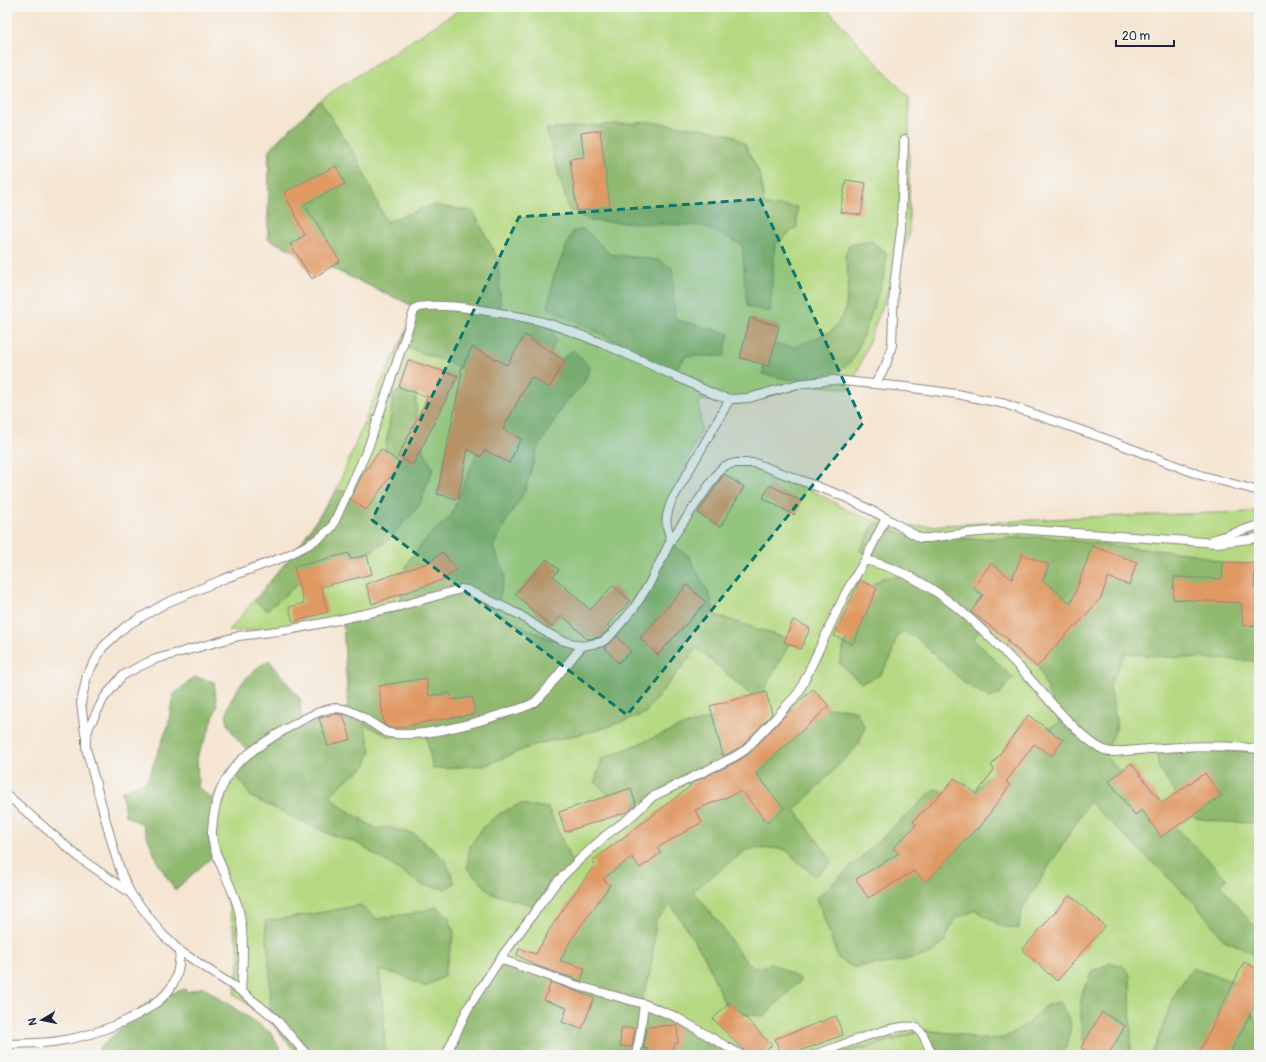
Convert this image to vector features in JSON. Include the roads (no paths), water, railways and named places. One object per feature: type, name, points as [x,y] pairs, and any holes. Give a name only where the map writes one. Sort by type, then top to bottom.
[{"type":"lane","points":[[875,384],[886,365],[892,345],[894,286],[901,230],[904,140]]},
{"type":"lane","points":[[307,1055],[276,1019],[241,990],[180,952],[163,935],[131,894],[122,875],[115,854],[86,748],[81,703],[86,675],[103,647],[126,626],[166,602],[284,557],[308,546],[332,527],[368,448],[416,308],[420,306],[473,309],[550,324],[620,351],[718,396],[730,399],[749,398],[798,384],[822,381],[875,384],[957,394],[1005,404],[1109,440],[1200,475],[1259,491]]},
{"type":"lane","points":[[672,540],[666,522],[671,502],[730,399]]},
{"type":"lane","points":[[86,738],[94,716],[104,698],[116,682],[127,672],[156,659],[238,636],[293,629],[333,621],[400,606],[456,590],[467,590],[483,597],[520,615],[542,630],[561,640],[582,646],[599,643],[606,639],[634,608],[649,584],[672,540],[719,471],[725,466],[735,463],[755,463],[845,497],[886,518],[916,536],[924,538],[1018,529],[1226,542],[1259,538]]},
{"type":"lane","points":[[446,1055],[468,1008],[500,959],[556,883],[605,836],[633,815],[652,797],[740,753],[777,718],[799,692],[845,594],[865,560],[886,518]]},
{"type":"lane","points":[[1208,541],[1259,525]]},
{"type":"lane","points":[[865,560],[887,566],[910,575],[940,594],[970,618],[1021,669],[1065,718],[1091,742],[1105,751],[1113,752],[1194,746],[1259,749]]},
{"type":"lane","points":[[241,990],[243,958],[240,912],[233,890],[212,842],[211,832],[217,799],[225,781],[236,765],[249,754],[292,726],[323,710],[335,708],[350,711],[386,732],[410,733],[434,731],[480,722],[534,702],[542,695],[582,646]]},
{"type":"lane","points":[[7,795],[81,859],[131,894]]},
{"type":"lane","points":[[7,1044],[58,1041],[76,1037],[122,1022],[142,1012],[169,990],[174,983],[177,976],[180,952]]},
{"type":"lane","points":[[500,959],[575,985],[644,1004],[676,1017],[741,1055]]},
{"type":"lane","points":[[636,1055],[644,1004]]},
{"type":"lane","points":[[813,1055],[884,1031],[911,1027],[917,1028],[923,1035],[932,1055]]}]
